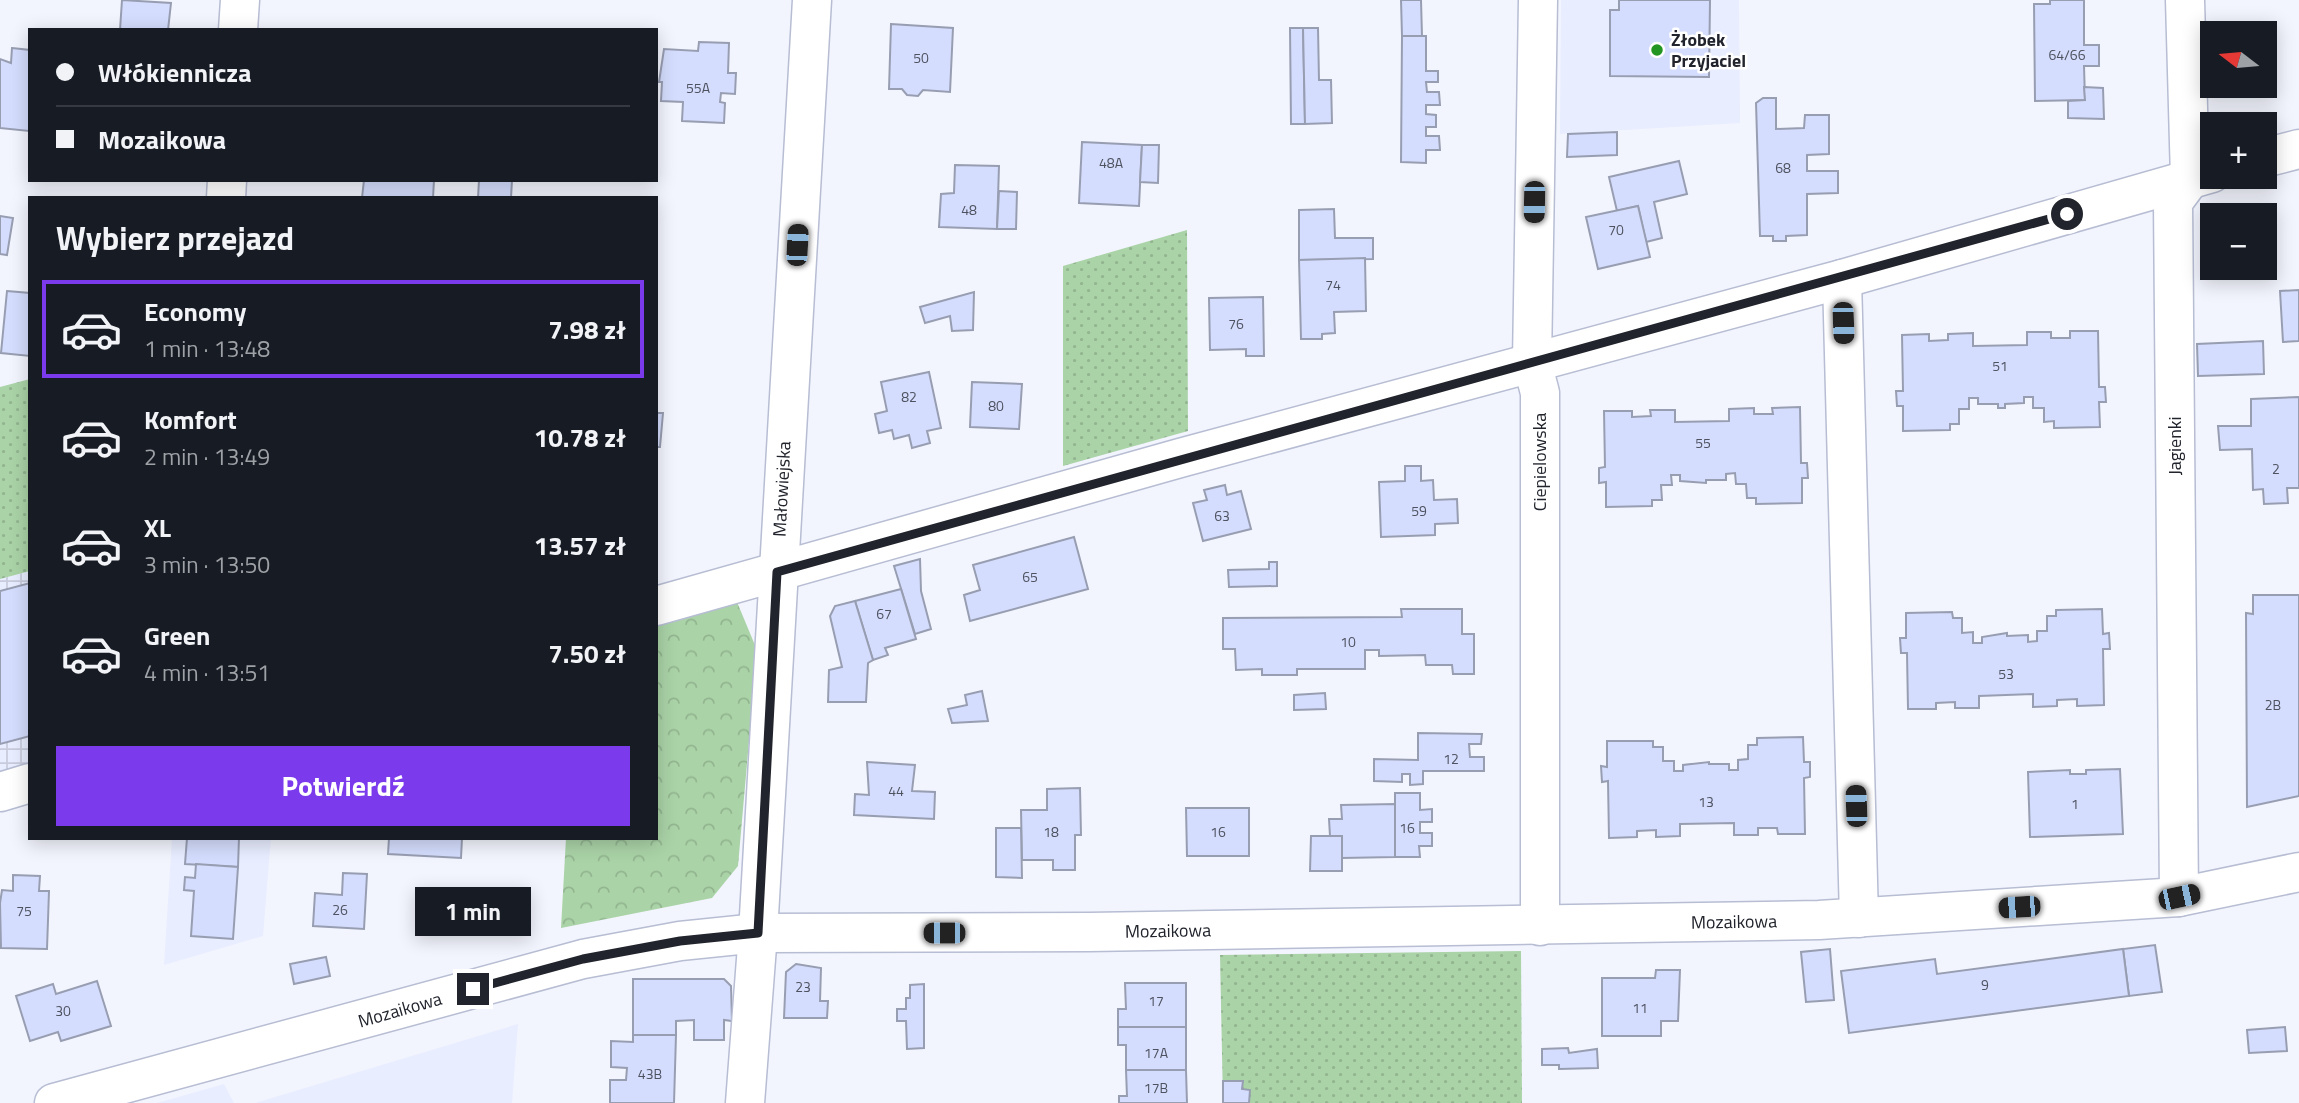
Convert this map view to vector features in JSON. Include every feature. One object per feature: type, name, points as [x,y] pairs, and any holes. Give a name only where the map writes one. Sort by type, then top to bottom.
[{"type":"street","points":[[237,28],[240,0]]},
{"type":"street","name":"Małowiejska","points":[[745,1103],[758,933],[812,0]]},
{"type":"street","name":"Ciepielowska","points":[[1538,0],[1532,362],[1541,393],[1540,926]]},
{"type":"street","points":[[2185,0],[2200,165]]},
{"type":"street","points":[[2277,155],[2299,149]]},
{"type":"street","points":[[658,605],[2200,176]]},
{"type":"street","name":"Jagienki","points":[[2179,897],[2173,202],[2200,177]]},
{"type":"street","points":[[1842,278],[1859,918]]},
{"type":"street","points":[[0,792],[28,784]]},
{"type":"street","name":"Mozaikowa","points":[[54,1103],[583,959],[680,941],[758,933],[1540,926],[1859,918],[2179,897],[2299,872]]},
{"type":"shaded area","points":[[1561,0],[1739,0],[1740,123],[1560,134]]},
{"type":"shaded area","points":[[28,572],[28,767],[0,774],[0,579]]},
{"type":"shaded area","points":[[172,840],[271,840],[263,936],[164,965]]},
{"type":"shaded area","points":[[518,1024],[512,1103],[255,1103]]},
{"type":"shaded area","points":[[224,1084],[234,1103],[157,1103]]},
{"type":"green space","points":[[1187,230],[1188,431],[1063,466],[1063,266]]},
{"type":"green space","points":[[28,380],[28,572],[0,579],[0,387]]},
{"type":"green space","points":[[737,602],[757,650],[738,866],[712,898],[561,928],[566,840],[658,840],[658,623]]},
{"type":"green space","points":[[1521,951],[1522,1103],[1223,1103],[1220,955]]},
{"type":"building","points":[[122,0],[171,3],[168,28],[120,28]]},
{"type":"building","points":[[1401,0],[1421,0],[1422,36],[1402,36]]},
{"type":"building","points":[[1619,0],[1710,0],[1709,77],[1610,76],[1610,10],[1619,10]]},
{"type":"building","points":[[2050,0],[2084,0],[2084,45],[2099,45],[2099,66],[2084,66],[2085,100],[2035,101],[2034,4],[2050,4]]},
{"type":"building","points":[[891,24],[953,28],[950,92],[923,90],[918,96],[907,95],[902,89],[889,89]]},
{"type":"building","points":[[1290,28],[1303,28],[1305,124],[1291,124]]},
{"type":"building","points":[[1303,28],[1318,28],[1319,80],[1331,80],[1332,123],[1305,124]]},
{"type":"building","points":[[1402,36],[1426,36],[1426,71],[1438,71],[1438,82],[1426,82],[1427,92],[1439,92],[1440,105],[1426,105],[1426,114],[1436,115],[1436,127],[1426,127],[1426,136],[1439,136],[1440,150],[1426,150],[1426,163],[1401,162]]},
{"type":"building","points":[[699,42],[729,43],[728,73],[736,73],[735,94],[721,93],[720,102],[725,103],[724,123],[682,121],[683,102],[661,101],[662,82],[659,82],[664,49],[698,51]]},
{"type":"building","points":[[12,48],[28,50],[28,131],[0,128],[0,59],[11,63]]},
{"type":"building","points":[[2084,87],[2103,88],[2104,119],[2068,118],[2068,101],[2085,100]]},
{"type":"building","points":[[1763,98],[1776,98],[1776,129],[1804,128],[1805,115],[1829,115],[1829,154],[1807,155],[1807,171],[1838,171],[1838,193],[1807,194],[1807,235],[1786,236],[1786,241],[1773,241],[1773,236],[1760,236],[1756,103]]},
{"type":"building","points":[[1617,132],[1617,155],[1567,157],[1568,134]]},
{"type":"building","points":[[1082,142],[1142,145],[1139,206],[1079,203]]},
{"type":"building","points":[[1142,145],[1159,145],[1158,183],[1140,182]]},
{"type":"building","points":[[1679,161],[1687,194],[1654,202],[1662,238],[1646,242],[1638,206],[1617,211],[1609,177]]},
{"type":"building","points":[[955,165],[999,166],[997,229],[939,227],[941,194],[954,193]]},
{"type":"building","points":[[364,182],[434,182],[433,196],[362,196]]},
{"type":"building","points":[[479,182],[512,182],[511,196],[478,196]]},
{"type":"building","points":[[999,191],[1017,192],[1016,229],[997,229]]},
{"type":"building","points":[[1638,206],[1650,257],[1598,269],[1586,217]]},
{"type":"building","points":[[1334,209],[1335,238],[1373,238],[1373,259],[1299,260],[1299,210]]},
{"type":"building","points":[[0,216],[13,218],[7,255],[0,254]]},
{"type":"building","points":[[1365,258],[1366,311],[1334,312],[1335,333],[1322,334],[1322,339],[1301,339],[1299,260]]},
{"type":"building","points":[[2299,290],[2299,341],[2283,342],[2280,291]]},
{"type":"building","points":[[7,291],[28,293],[28,356],[1,353]]},
{"type":"building","points":[[974,292],[973,330],[952,331],[950,316],[925,323],[920,307]]},
{"type":"building","points":[[1263,297],[1264,356],[1246,356],[1246,349],[1210,350],[1209,298]]},
{"type":"building","points":[[2070,331],[2098,331],[2099,387],[2105,387],[2106,402],[2099,402],[2100,427],[2054,428],[2054,421],[2044,422],[2044,408],[2033,408],[2033,397],[2024,397],[2024,403],[2005,404],[2005,408],[1998,408],[1998,404],[1978,404],[1978,398],[1969,398],[1969,409],[1959,409],[1959,424],[1950,424],[1950,430],[1903,431],[1903,406],[1897,406],[1896,391],[1903,391],[1902,335],[1929,334],[1929,341],[1948,340],[1948,334],[1973,333],[1973,346],[2027,345],[2027,332],[2051,332],[2051,338],[2070,338]]},
{"type":"building","points":[[2263,341],[2264,374],[2198,376],[2197,344]]},
{"type":"building","points":[[929,372],[941,428],[927,431],[930,443],[912,448],[909,435],[894,439],[892,430],[879,433],[875,414],[887,411],[881,382]]},
{"type":"building","points":[[972,382],[1022,384],[1019,429],[970,427]]},
{"type":"building","points":[[2299,397],[2299,488],[2287,488],[2288,503],[2264,504],[2263,489],[2253,490],[2252,449],[2220,450],[2218,426],[2251,426],[2251,399]]},
{"type":"building","points":[[1800,407],[1801,463],[1807,463],[1808,478],[1802,478],[1802,503],[1756,504],[1756,498],[1747,498],[1746,484],[1736,484],[1735,473],[1726,474],[1726,480],[1706,480],[1706,483],[1680,481],[1680,475],[1671,475],[1672,485],[1661,485],[1662,500],[1652,500],[1652,506],[1606,507],[1606,482],[1599,483],[1599,468],[1605,467],[1604,411],[1632,411],[1632,417],[1651,416],[1650,410],[1675,410],[1675,422],[1729,421],[1729,409],[1754,408],[1754,414],[1773,414],[1772,408]]},
{"type":"building","points":[[658,413],[663,413],[660,447]]},
{"type":"building","points":[[1405,466],[1421,466],[1421,481],[1433,480],[1434,500],[1457,499],[1458,523],[1435,524],[1435,535],[1381,537],[1379,482],[1405,481]]},
{"type":"building","points":[[1225,485],[1227,495],[1241,491],[1251,529],[1203,541],[1193,503],[1207,500],[1204,490]]},
{"type":"building","points":[[1074,537],[1088,589],[970,621],[964,595],[980,590],[973,565]]},
{"type":"building","points":[[920,559],[921,591],[931,629],[915,634],[894,566]]},
{"type":"building","points":[[1269,562],[1277,562],[1277,586],[1229,587],[1228,570],[1269,569]]},
{"type":"building","points":[[28,584],[28,737],[0,744],[0,591]]},
{"type":"building","points":[[901,589],[916,639],[885,648],[888,655],[873,660],[855,601]]},
{"type":"building","points":[[2253,595],[2299,595],[2299,796],[2247,807],[2246,613],[2253,614]]},
{"type":"building","points":[[855,601],[873,660],[868,663],[866,702],[828,702],[829,670],[842,667],[830,616],[835,606]]},
{"type":"building","points":[[1401,609],[1462,609],[1462,634],[1474,634],[1474,674],[1453,674],[1452,665],[1426,665],[1425,655],[1379,656],[1379,650],[1365,650],[1365,669],[1297,669],[1297,675],[1262,675],[1262,669],[1236,670],[1235,649],[1223,649],[1223,618],[1402,617]]},
{"type":"building","points":[[2102,609],[2103,634],[2109,633],[2110,649],[2103,649],[2104,705],[2077,706],[2077,699],[2057,700],[2057,706],[2033,707],[2033,694],[1979,696],[1979,708],[1955,708],[1955,702],[1936,703],[1936,709],[1908,709],[1907,653],[1901,653],[1900,638],[1906,638],[1906,613],[1952,612],[1953,618],[1962,618],[1962,633],[1973,632],[1973,643],[1982,643],[1982,637],[2007,633],[2007,636],[2028,635],[2028,642],[2037,641],[2037,631],[2047,631],[2047,616],[2056,616],[2056,610]]},
{"type":"building","points":[[982,691],[988,721],[952,723],[948,709],[967,705],[965,695]]},
{"type":"building","points":[[1325,693],[1326,709],[1294,710],[1294,695]]},
{"type":"building","points":[[1418,733],[1482,734],[1481,744],[1469,744],[1470,757],[1484,757],[1484,771],[1423,771],[1423,784],[1410,785],[1410,774],[1402,774],[1402,782],[1374,781],[1374,759],[1418,760]]},
{"type":"building","points":[[1803,737],[1804,762],[1810,762],[1810,777],[1804,778],[1805,834],[1778,834],[1777,828],[1758,828],[1758,835],[1734,835],[1734,823],[1680,824],[1680,836],[1656,837],[1656,830],[1637,831],[1637,837],[1609,838],[1608,781],[1602,782],[1601,766],[1607,767],[1607,741],[1653,741],[1653,747],[1663,747],[1663,761],[1674,761],[1674,771],[1683,771],[1683,765],[1709,762],[1729,764],[1729,770],[1738,770],[1738,760],[1748,759],[1748,745],[1757,745],[1757,738]]},
{"type":"building","points":[[867,762],[915,765],[912,791],[935,792],[934,819],[854,815],[855,794],[869,795]]},
{"type":"building","points":[[2120,769],[2123,834],[2030,837],[2028,772],[2070,770],[2070,774],[2086,774],[2086,770]]},
{"type":"building","points":[[1080,788],[1081,835],[1075,835],[1075,870],[1053,870],[1053,860],[1022,860],[1021,810],[1047,810],[1047,789]]},
{"type":"building","points":[[1395,793],[1420,793],[1420,810],[1432,809],[1432,822],[1420,822],[1420,833],[1432,833],[1432,846],[1419,846],[1420,857],[1395,857]]},
{"type":"building","points":[[1395,804],[1395,857],[1342,858],[1342,836],[1330,836],[1329,819],[1342,819],[1341,805]]},
{"type":"building","points":[[1186,808],[1249,808],[1249,856],[1187,856]]},
{"type":"building","points":[[996,828],[1021,828],[1022,878],[996,877]]},
{"type":"building","points":[[1311,836],[1342,836],[1342,871],[1310,871]]},
{"type":"building","points":[[187,840],[239,840],[238,867],[185,864]]},
{"type":"building","points":[[389,840],[462,840],[461,858],[388,854]]},
{"type":"building","points":[[196,864],[238,867],[233,939],[191,936],[194,891],[184,890],[185,877],[195,878]]},
{"type":"building","points":[[343,873],[367,874],[364,929],[313,926],[315,893],[342,895]]},
{"type":"building","points":[[13,875],[40,876],[39,891],[49,891],[47,949],[1,948],[2,890],[13,891]]},
{"type":"building","points":[[2155,945],[2162,992],[2129,996],[2123,949]]},
{"type":"building","points":[[1830,949],[1834,1000],[1806,1002],[1801,952]]},
{"type":"building","points":[[2123,949],[2129,996],[1849,1033],[1841,971],[1935,959],[1937,974]]},
{"type":"building","points":[[326,957],[330,976],[294,984],[290,964]]},
{"type":"building","points":[[796,964],[821,968],[820,1001],[828,1001],[827,1018],[784,1018],[786,972]]},
{"type":"building","points":[[1656,970],[1680,970],[1678,1021],[1661,1021],[1661,1036],[1602,1036],[1602,978],[1655,978]]},
{"type":"building","points":[[633,979],[724,979],[731,986],[732,1021],[724,1020],[724,1040],[694,1040],[694,1020],[676,1021],[676,1035],[633,1035]]},
{"type":"building","points":[[97,981],[111,1026],[61,1041],[58,1032],[30,1041],[16,996],[53,984],[56,994]]},
{"type":"building","points":[[1125,983],[1186,983],[1186,1027],[1118,1027],[1118,1009],[1126,1009]]},
{"type":"building","points":[[924,984],[924,1048],[907,1049],[906,1021],[897,1021],[897,1009],[906,1009],[906,998],[910,998],[910,985]]},
{"type":"building","points":[[1118,1027],[1186,1027],[1186,1070],[1126,1070],[1126,1045],[1118,1045]]},
{"type":"building","points":[[2285,1027],[2287,1051],[2249,1053],[2247,1030]]},
{"type":"building","points":[[633,1035],[676,1035],[674,1103],[610,1103],[610,1080],[626,1080],[627,1068],[611,1067],[611,1041],[633,1042]]},
{"type":"building","points":[[1568,1048],[1569,1053],[1597,1049],[1598,1068],[1559,1069],[1559,1065],[1542,1065],[1542,1049]]},
{"type":"building","points":[[1126,1070],[1186,1070],[1187,1103],[1119,1103],[1119,1096],[1127,1096]]},
{"type":"building","points":[[1223,1081],[1243,1081],[1242,1089],[1250,1090],[1249,1103],[1223,1103]]},
{"type":"place","name":"Żłobek Przyjaciel","points":[[1657,50]]},
{"type":"route","points":[[473,989],[583,959],[680,941],[758,933],[777,572],[2067,214]]}]
